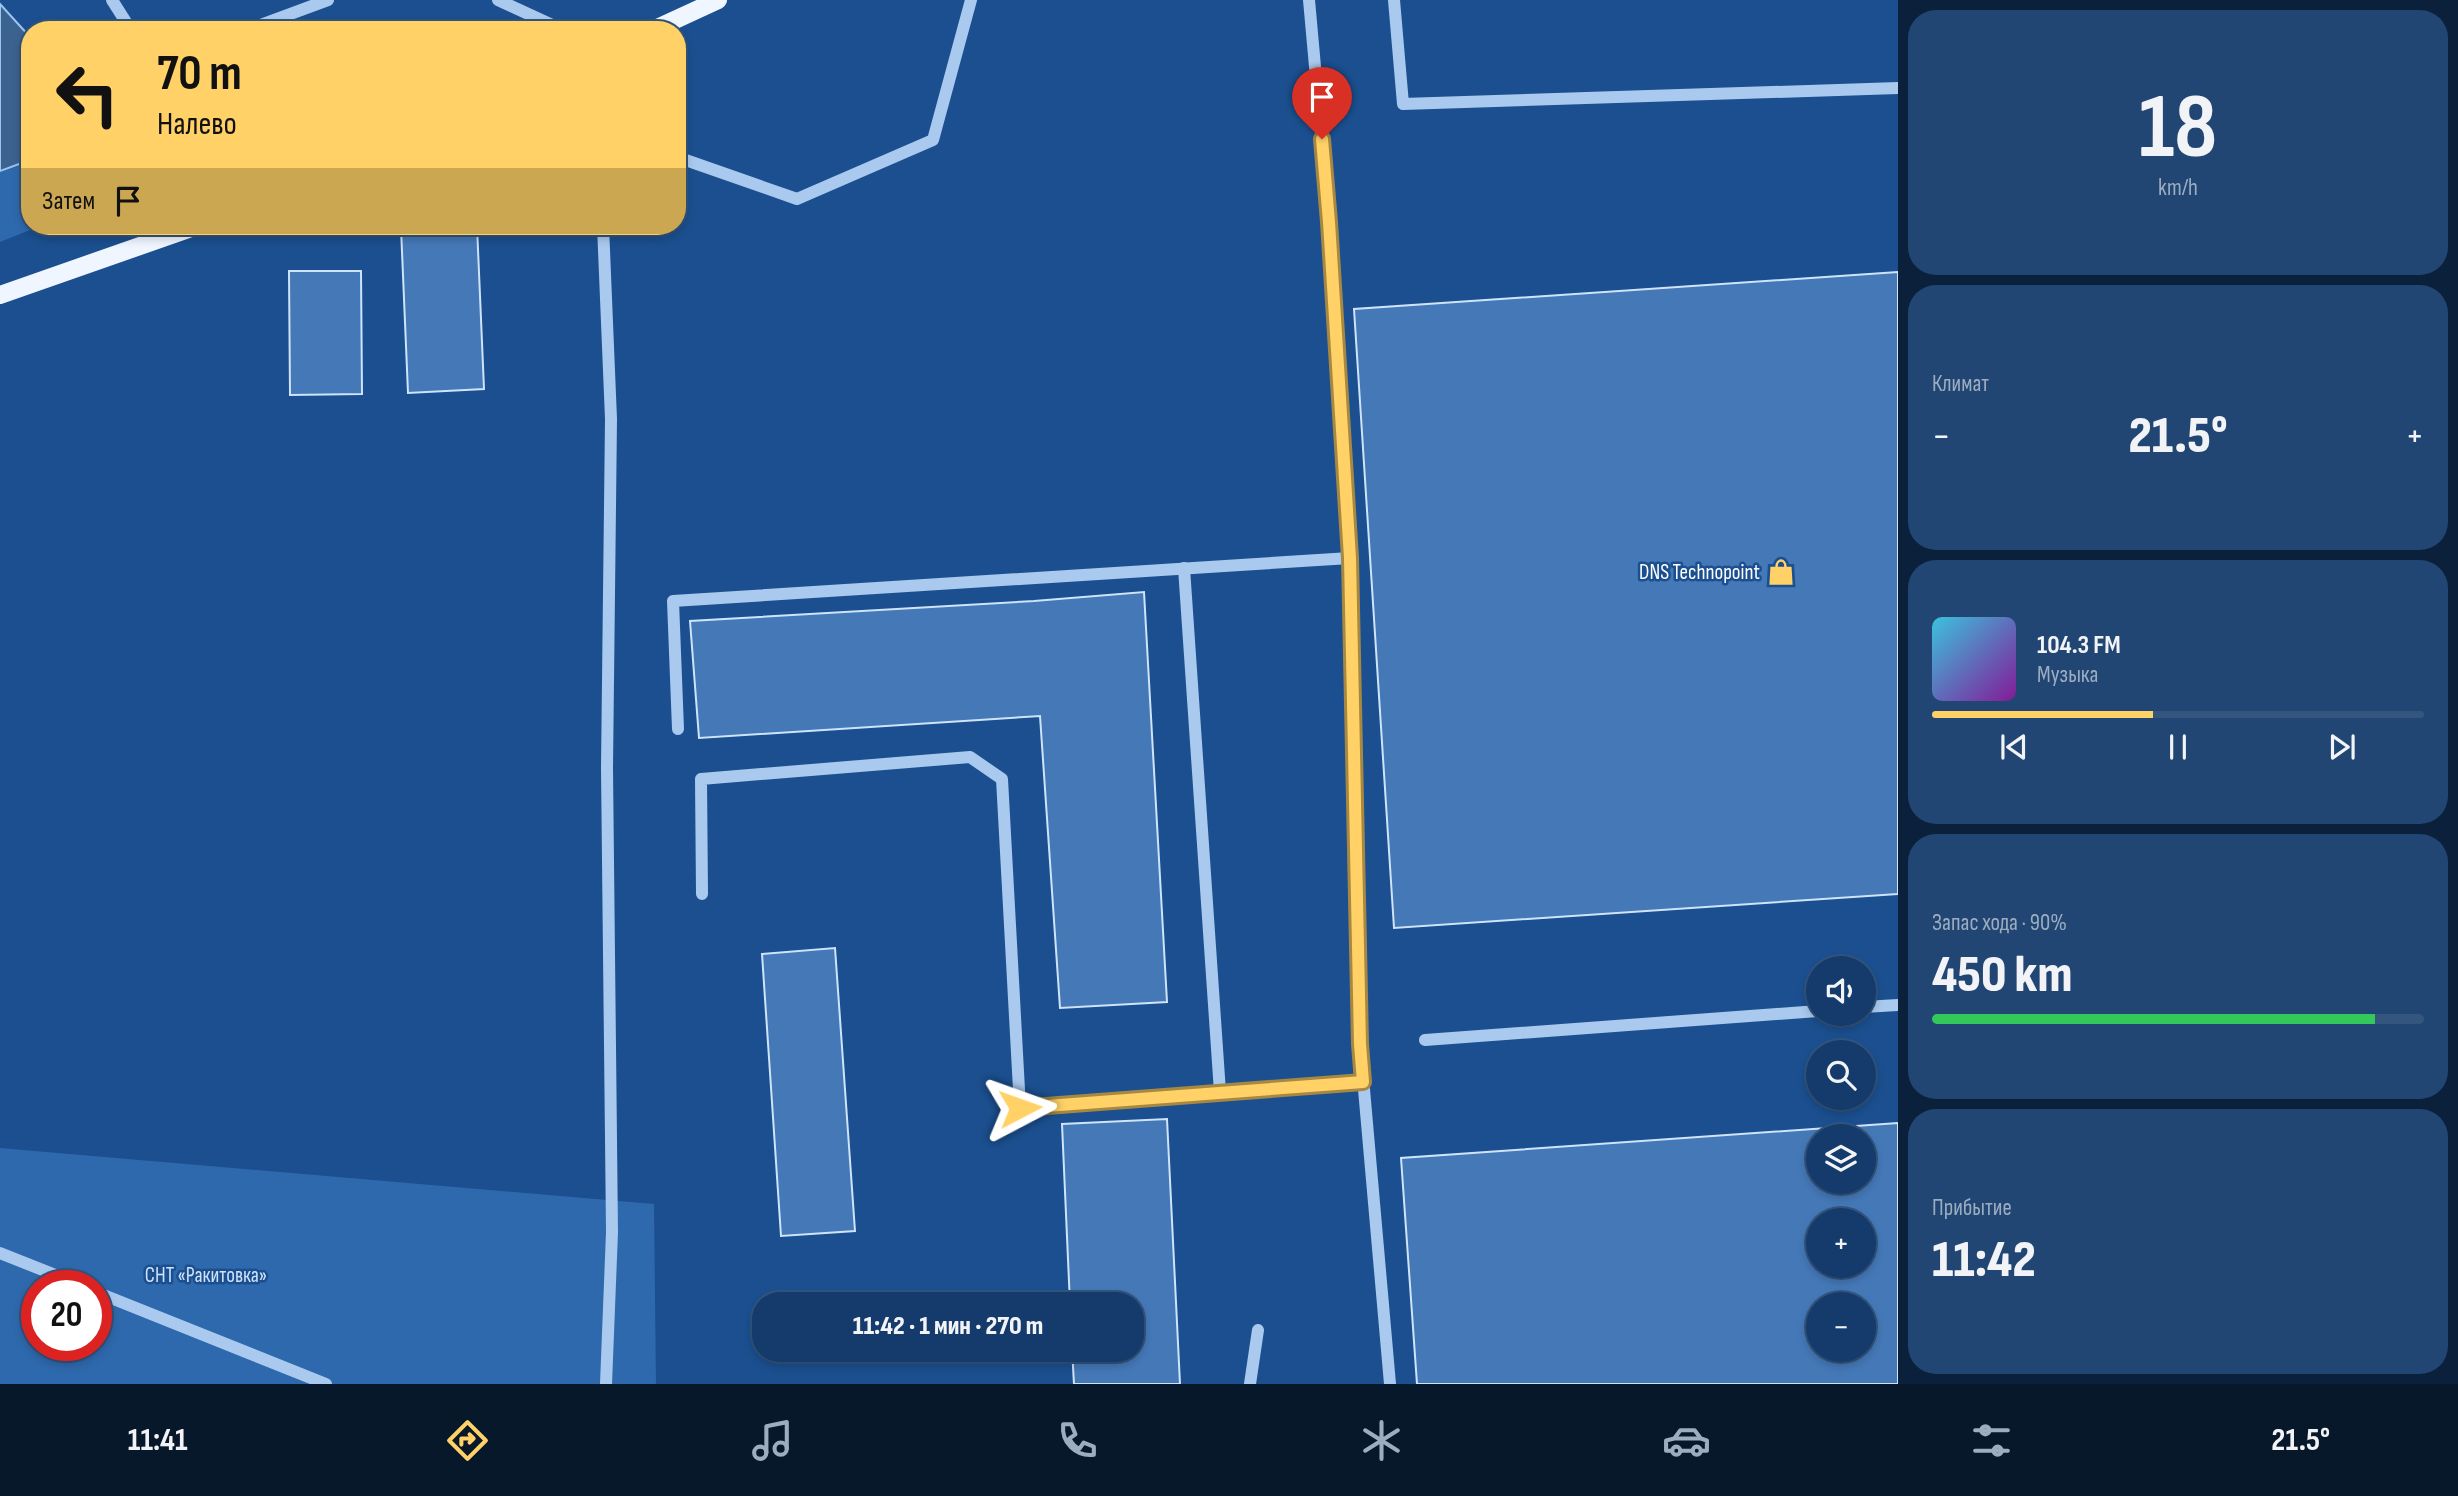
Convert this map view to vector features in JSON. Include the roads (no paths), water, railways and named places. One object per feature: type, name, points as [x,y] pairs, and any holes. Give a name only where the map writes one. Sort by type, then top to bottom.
[{"type":"main road","points":[[672,21],[718,0]]},
{"type":"main road","points":[[0,295],[171,235]]},
{"type":"street","points":[[112,0],[125,21]]},
{"type":"street","points":[[271,21],[328,0]]},
{"type":"street","points":[[498,0],[544,21]]},
{"type":"street","points":[[686,160],[797,199],[933,140],[971,0]]},
{"type":"street","points":[[1309,0],[1329,222],[1350,558],[1360,1044],[1390,1384]]},
{"type":"street","points":[[1394,0],[1403,104],[1898,88]]},
{"type":"street","points":[[603,235],[611,419],[607,781],[612,1232],[606,1384]]},
{"type":"street","points":[[678,729],[673,601],[1350,558]]},
{"type":"street","points":[[1184,568],[1220,1092]]},
{"type":"street","points":[[702,894],[701,779],[970,757],[1002,779],[1020,1108],[1363,1082]]},
{"type":"street","points":[[1876,1006],[1898,1005]]},
{"type":"street","points":[[1425,1040],[1806,1012]]},
{"type":"street","points":[[0,1253],[43,1270]]},
{"type":"street","points":[[112,1298],[326,1384]]},
{"type":"street","points":[[1250,1384],[1258,1329]]},
{"type":"place","name":"DNS Technopoint","points":[[1781,572]]},
{"type":"park label","name":"СНТ «Ракитовка»","points":[[206,1275]]}]
